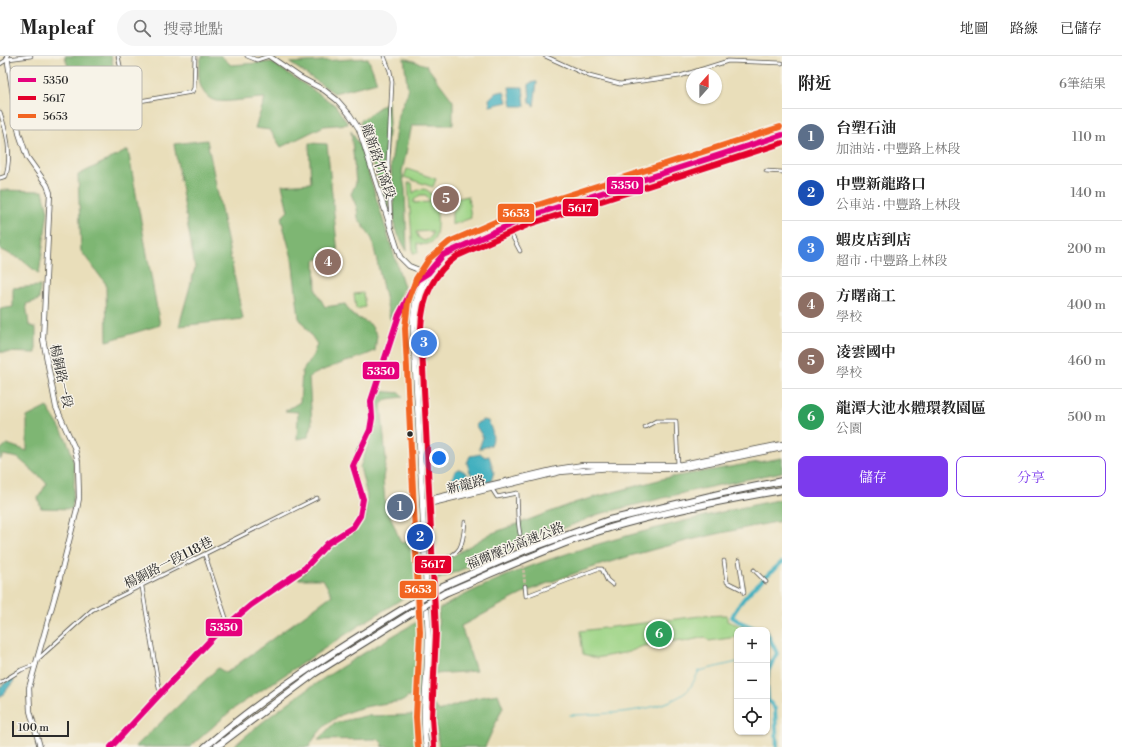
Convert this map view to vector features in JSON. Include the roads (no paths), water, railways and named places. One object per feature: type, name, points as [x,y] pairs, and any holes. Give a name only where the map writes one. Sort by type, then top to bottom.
[{"type":"highway","name":"福爾摩沙高速公路","points":[[205,747],[238,719],[299,675],[411,604],[443,586],[526,550],[609,520],[723,492],[782,481]]},
{"type":"highway","name":"福爾摩沙高速公路","points":[[216,747],[315,673],[446,593],[530,558],[612,528],[710,503],[782,490]]},
{"type":"main road","points":[[432,747],[428,713],[433,631],[431,566],[425,503],[413,320],[415,302],[430,274],[444,255],[453,249],[527,217],[782,134]]},
{"type":"main road","points":[[430,274],[454,255],[543,217],[782,140]]},
{"type":"main road","points":[[425,503],[428,639],[423,712],[426,747]]},
{"type":"street","points":[[0,64],[7,57],[32,56]]},
{"type":"street","points":[[118,56],[120,66]]},
{"type":"street","points":[[142,101],[192,92],[194,88],[195,56]]},
{"type":"street","points":[[247,56],[257,60],[269,56]]},
{"type":"street","name":"龍新路竹窩段","points":[[269,56],[302,78],[324,90],[337,100],[350,115],[359,129],[400,257],[403,262],[415,270],[430,274]]},
{"type":"street","points":[[384,56],[390,71],[392,82],[388,163],[391,229]]},
{"type":"street","points":[[545,56],[589,76],[620,84],[680,76],[728,61],[782,63]]},
{"type":"street","name":"楊銅路一段","points":[[7,57],[10,76]]},
{"type":"street","points":[[0,112],[9,146],[6,176],[0,178]]},
{"type":"street","name":"楊銅路一段","points":[[19,130],[27,157],[47,185],[50,193],[43,339],[56,407],[75,449],[78,468],[79,498],[77,509],[29,694],[30,711],[40,747]]},
{"type":"street","points":[[766,171],[782,172]]},
{"type":"street","points":[[510,232],[520,251]]},
{"type":"street","points":[[111,747],[214,636],[228,624],[305,568],[328,543],[353,527],[360,516],[363,498],[353,466],[370,430],[372,418],[371,401],[399,315],[417,280],[430,274]]},
{"type":"street","points":[[645,427],[656,421],[676,421],[678,467]]},
{"type":"street","name":"新龍路","points":[[425,503],[557,469],[583,465],[678,467],[782,444]]},
{"type":"street","name":"新龍路","points":[[425,503],[492,489],[560,472],[584,469],[678,467],[782,448]]},
{"type":"street","points":[[492,489],[497,496],[517,493],[517,518],[520,534]]},
{"type":"street","name":"楊銅路一段118巷","points":[[39,658],[92,610],[142,587],[317,498]]},
{"type":"street","points":[[431,566],[461,549],[465,522]]},
{"type":"street","points":[[205,555],[228,624]]},
{"type":"street","points":[[724,561],[727,582],[743,592],[739,560]]},
{"type":"street","points":[[525,586],[526,596],[597,569],[602,569],[607,580],[613,585]]},
{"type":"street","points":[[754,570],[763,577],[766,582]]},
{"type":"street","points":[[142,587],[160,694]]},
{"type":"street","points":[[0,683],[21,670],[36,664]]},
{"type":"water","points":[[531,82],[537,82],[534,106],[530,103],[529,85]]},
{"type":"water","points":[[509,87],[523,87],[525,106],[512,106]]},
{"type":"water","points":[[504,91],[507,102],[490,106],[489,99],[495,93]]},
{"type":"water","points":[[483,420],[488,421],[492,430],[493,439],[491,445],[479,449],[483,437],[476,426],[477,423]]},
{"type":"water","points":[[481,454],[485,457],[489,456],[494,472],[491,481],[478,485],[470,472],[467,463],[470,456]]},
{"type":"water","points":[[459,469],[469,476],[474,486],[450,491],[449,484],[456,470]]},
{"type":"water","points":[[12,678],[14,681],[0,698],[0,687]]},
{"type":"waterway","points":[[752,627],[732,617],[748,594],[782,562]]},
{"type":"waterway","points":[[770,639],[777,653],[770,667]]},
{"type":"waterway","points":[[570,715],[614,713],[661,704],[675,699],[686,692],[692,685],[699,671],[734,663]]},
{"type":"waterway","points":[[768,699],[775,709],[777,747]]},
{"type":"tunnel","points":[[520,534],[525,586]]},
{"type":"place","name":"凌雲國中","points":[[446,199]]},
{"type":"place","name":"方曙商工","points":[[328,262]]},
{"type":"place","name":"蝦皮店到店","points":[[424,343]]},
{"type":"place","name":"台塑石油","points":[[400,507]]},
{"type":"place","name":"中豐新龍路口","points":[[420,537]]},
{"type":"place","name":"龍潭大池水體環教園區","points":[[659,634]]}]
